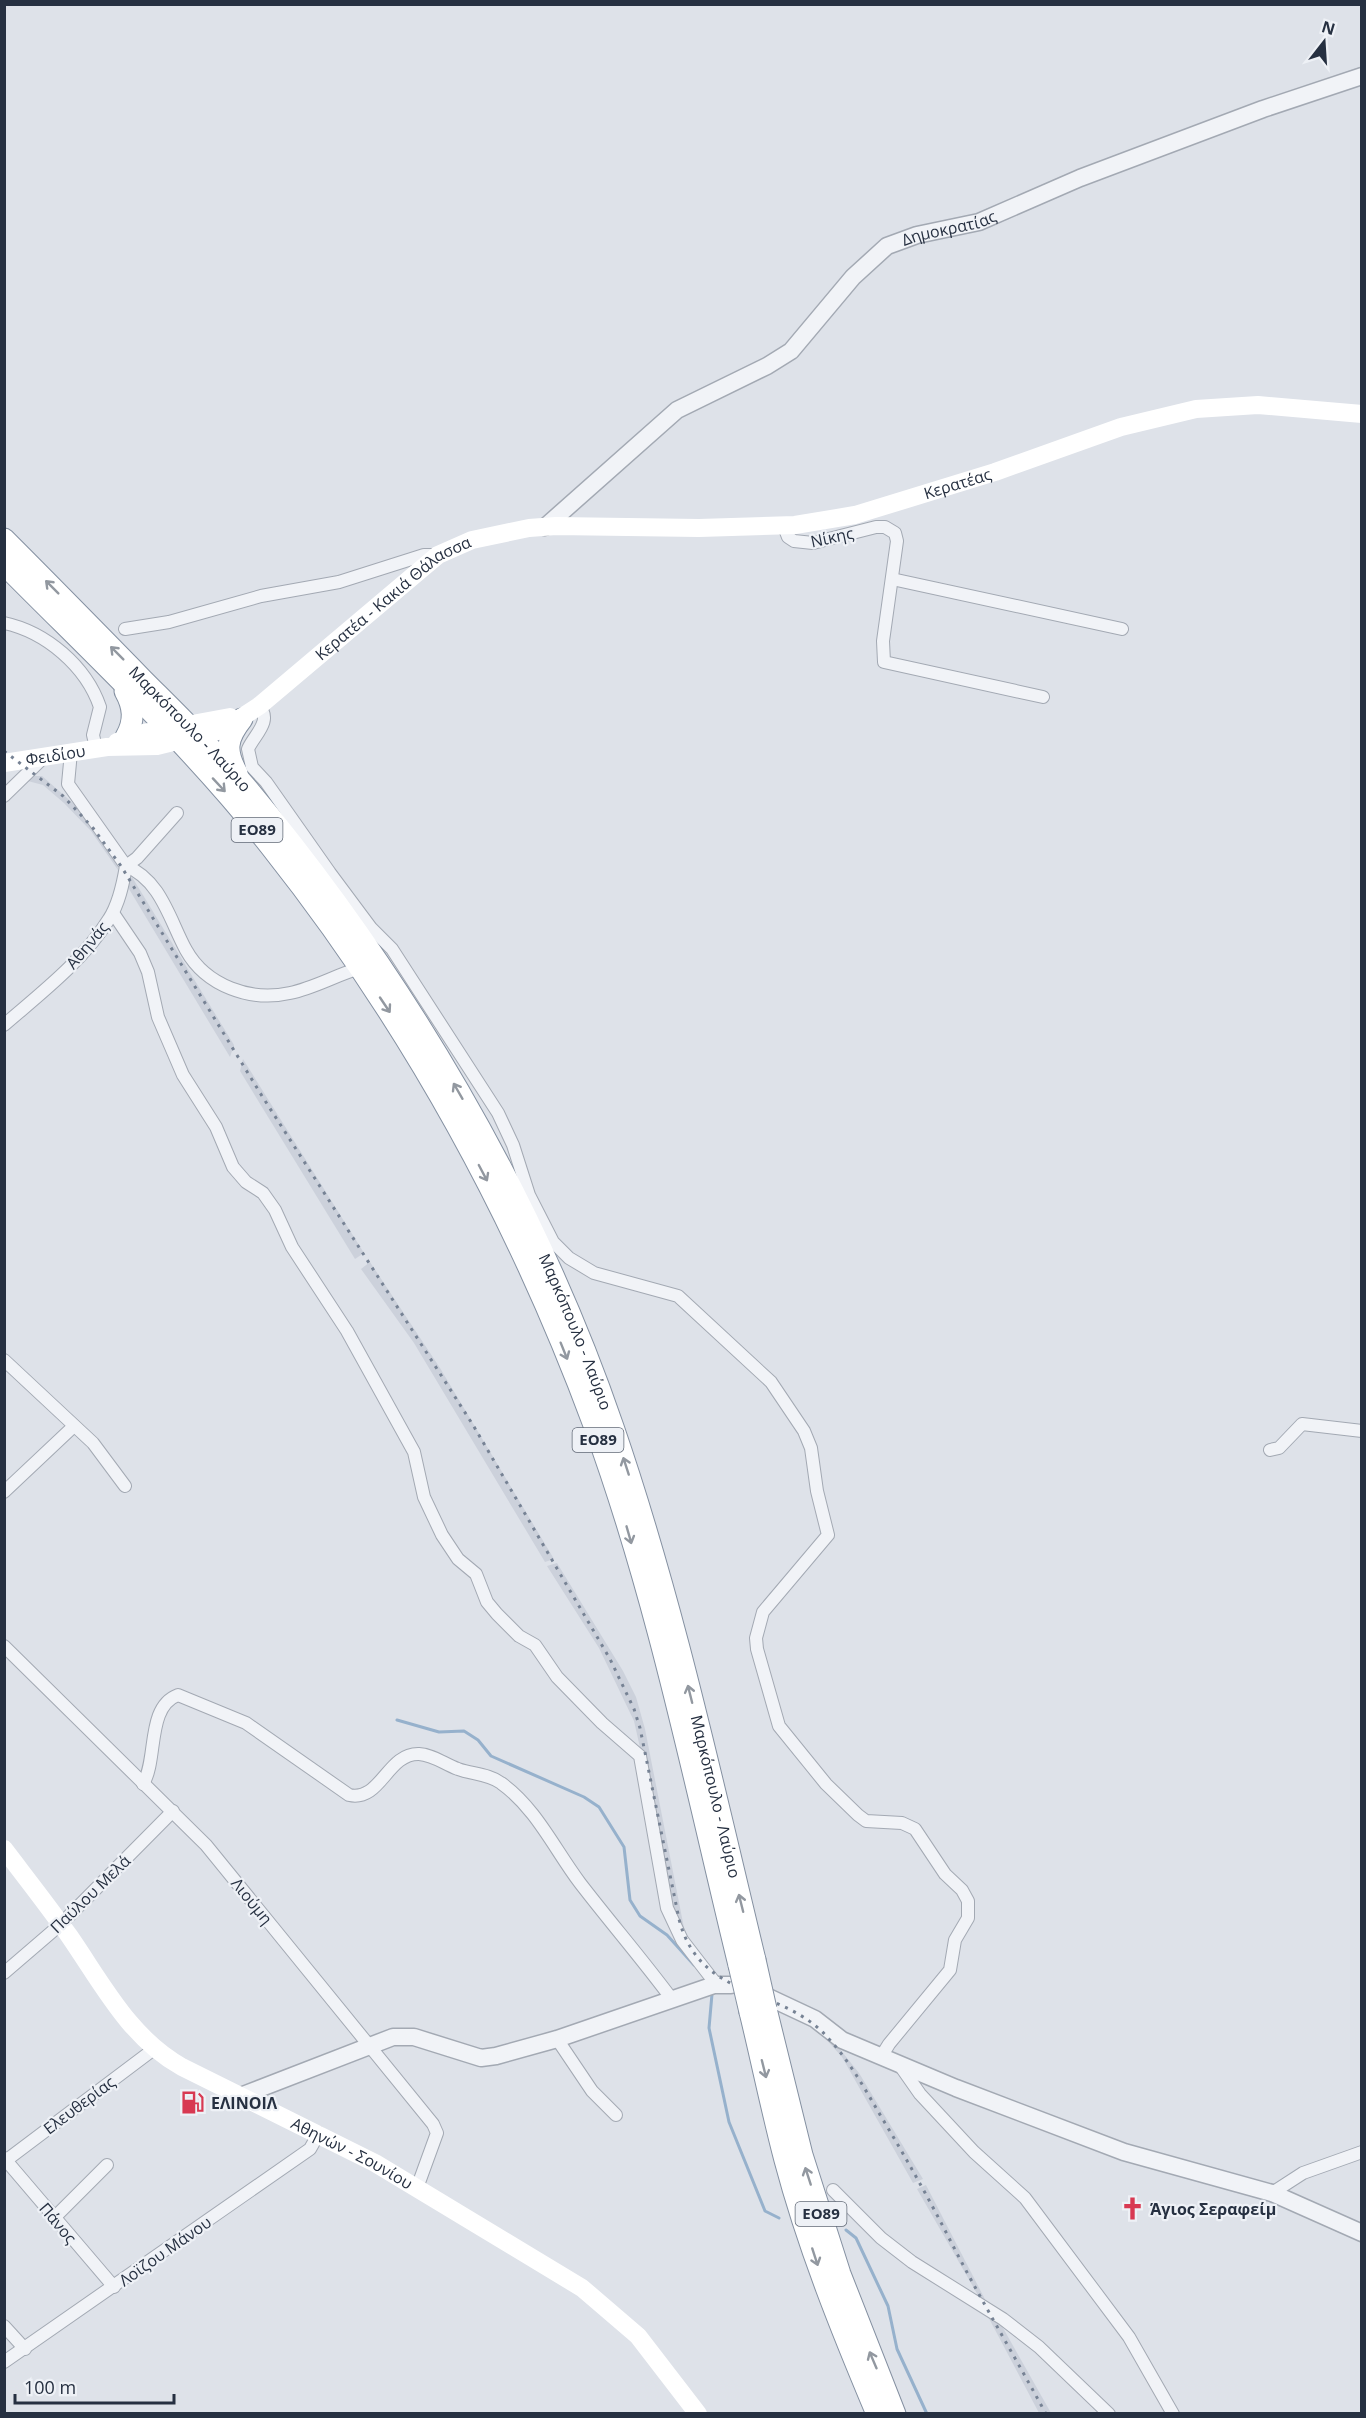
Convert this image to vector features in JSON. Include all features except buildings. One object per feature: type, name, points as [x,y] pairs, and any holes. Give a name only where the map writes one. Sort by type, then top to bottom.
[{"type":"highway","name":"Μαρκόπουλο - Λαύριο","points":[[4,539],[183,733],[271,847],[360,968],[430,1077],[490,1187],[544,1304],[594,1425],[669,1677],[802,2155],[840,2274],[895,2414]]},
{"type":"highway","name":"Μαρκόπουλο - Λαύριο","points":[[4,564],[117,677],[243,784],[323,886],[410,1010],[479,1127],[551,1275],[611,1422],[637,1500],[685,1673],[747,1963]]},
{"type":"highway","points":[[110,744],[132,724],[133,705],[117,677]]},
{"type":"highway","points":[[242,719],[229,738],[228,753],[243,784]]},
{"type":"highway","name":"Μαρκόπουλο - Λαύριο","points":[[761,2006],[784,2159],[827,2292],[877,2414]]},
{"type":"main road","name":"Κερατέας","points":[[545,527],[699,528],[783,524],[855,515],[897,504],[1120,427],[1184,411],[1258,405],[1362,414]]},
{"type":"main road","name":"Κερατέα - Κακιά Θάλασσα","points":[[183,733],[222,730],[242,719],[438,555],[472,540],[497,533],[545,527]]},
{"type":"main road","name":"Κερατέα - Κακιά Θάλασσα","points":[[183,733],[259,706]]},
{"type":"main road","points":[[110,744],[128,748],[183,733]]},
{"type":"main road","name":"Φειδίου","points":[[4,763],[110,744]]},
{"type":"main road","name":"Αθηνών - Σουνίου","points":[[4,1849],[61,1924],[132,2028],[154,2049],[183,2067],[319,2133],[553,2269],[604,2305],[645,2345],[698,2414]]},
{"type":"street","name":"Δημοκρατίας","points":[[545,527],[677,410],[767,366],[790,351],[853,277],[886,246],[917,235],[979,222],[1080,178],[1263,109],[1362,76]]},
{"type":"street","name":"Νίκης","points":[[783,524],[788,537],[802,543],[876,527],[891,530],[897,541],[892,579]]},
{"type":"street","points":[[125,629],[169,622],[261,596],[339,582],[424,555],[438,555]]},
{"type":"street","points":[[1043,697],[884,662],[883,641],[892,579],[1122,629]]},
{"type":"street","points":[[4,623],[31,631],[52,643],[87,681],[100,707],[93,735],[110,744]]},
{"type":"street","points":[[259,706],[265,711],[265,719],[248,749],[252,767],[266,782],[371,928],[392,950],[498,1113],[513,1145],[532,1203],[553,1242],[569,1258],[594,1274],[667,1291],[689,1303],[771,1382],[804,1431],[814,1461],[817,1491],[828,1535],[763,1612],[758,1625],[757,1649],[779,1726],[826,1784],[858,1815],[866,1821],[902,1823],[915,1829],[945,1874],[962,1890],[969,1911],[968,1918],[955,1940],[950,1970],[888,2044],[881,2057]]},
{"type":"street","points":[[71,752],[67,773],[68,784],[126,866],[141,874],[152,886],[168,909],[186,950],[194,960],[228,989],[252,994],[290,993],[360,968]]},
{"type":"street","points":[[4,796],[45,756]]},
{"type":"street","points":[[126,866],[137,858],[177,813]]},
{"type":"street","name":"Αθηνάς","points":[[4,1025],[71,966],[113,913],[126,866]]},
{"type":"street","points":[[113,913],[129,934],[148,972],[158,1017],[183,1075],[216,1126],[233,1167],[246,1182],[263,1193],[275,1210],[292,1247],[347,1331],[414,1452],[424,1497],[442,1535],[458,1559],[476,1574],[487,1602],[497,1614],[519,1636],[535,1645],[557,1677],[602,1723],[640,1756],[667,1908],[682,1940],[724,1985],[671,1998],[557,2039],[496,2056],[481,2058],[414,2037],[393,2037],[243,2095]]},
{"type":"street","points":[[4,1360],[93,1443],[125,1486]]},
{"type":"street","points":[[1270,1450],[1279,1448],[1302,1424],[1362,1431]]},
{"type":"street","points":[[4,1492],[74,1426]]},
{"type":"street","name":"Λιούμη","points":[[4,1646],[206,1845],[434,2124],[437,2133],[417,2188]]},
{"type":"street","points":[[143,1784],[152,1760],[159,1716],[169,1701],[178,1695],[186,1696],[246,1723],[349,1795],[357,1797],[366,1794],[399,1760],[415,1754],[431,1756],[459,1769],[494,1779],[507,1789],[547,1833],[580,1884],[629,1941],[671,1998]]},
{"type":"street","name":"Παύλου Μελά","points":[[4,1973],[61,1924],[173,1812]]},
{"type":"street","points":[[761,2006],[794,2007],[842,2040],[956,2088],[1124,2152],[1272,2193],[1362,2233]]},
{"type":"street","points":[[557,2039],[592,2091],[616,2115]]},
{"type":"street","name":"Ελευθερίας","points":[[5,2160],[154,2049]]},
{"type":"street","points":[[898,2063],[920,2094],[974,2152],[1025,2198],[1129,2337],[1173,2414]]},
{"type":"street","name":"Λοϊζου Μάνου","points":[[4,2362],[310,2149],[319,2133]]},
{"type":"street","points":[[1272,2193],[1303,2173],[1362,2152]]},
{"type":"street","name":"Πάνος","points":[[5,2160],[114,2287]]},
{"type":"street","points":[[54,2218],[107,2165]]},
{"type":"street","points":[[833,2190],[881,2238],[904,2256],[1003,2319],[1039,2347],[1109,2414]]},
{"type":"street","points":[[4,2325],[25,2349]]},
{"type":"shaded area","points":[[28,776],[42,776],[75,805],[117,859],[118,870],[91,831],[43,785],[24,780]]},
{"type":"shaded area","points":[[132,877],[234,1045],[230,1057],[126,884]]},
{"type":"shaded area","points":[[243,1059],[364,1253],[355,1259],[240,1071]]},
{"type":"shaded area","points":[[370,1262],[440,1368],[554,1559],[545,1562],[414,1343],[361,1269]]},
{"type":"shaded area","points":[[557,1563],[623,1671],[636,1697],[645,1729],[685,1933],[681,1932],[668,1894],[652,1801],[634,1721],[599,1648],[547,1566]]},
{"type":"shaded area","points":[[816,2028],[835,2043],[859,2073],[923,2179],[913,2183],[842,2057]]},
{"type":"shaded area","points":[[926,2185],[990,2309],[983,2304],[917,2189]]},
{"type":"shaded area","points":[[984,2309],[998,2319],[1051,2413],[1039,2413]]},
{"type":"waterway","points":[[397,1720],[439,1732],[464,1731],[478,1740],[491,1756],[584,1797],[599,1807],[624,1847],[630,1900],[640,1916],[667,1935],[694,1965]]},
{"type":"waterway","points":[[712,1994],[709,2028],[729,2122],[765,2211],[779,2218]]},
{"type":"waterway","points":[[846,2230],[856,2238],[888,2306],[897,2349],[927,2414]]},
{"type":"railway","points":[[4,751],[63,796],[93,828],[121,866],[262,1096],[473,1425],[610,1659],[634,1709],[640,1728],[679,1919],[690,1946],[705,1965],[724,1979],[789,2009],[810,2022],[829,2039],[844,2058],[864,2087],[908,2163],[1046,2414]]},
{"type":"place","name":"ΕΛΙΝΟΙΛ","points":[[193,2103]]},
{"type":"place","name":"Άγιος Σεραφείμ","points":[[1132,2209]]}]
